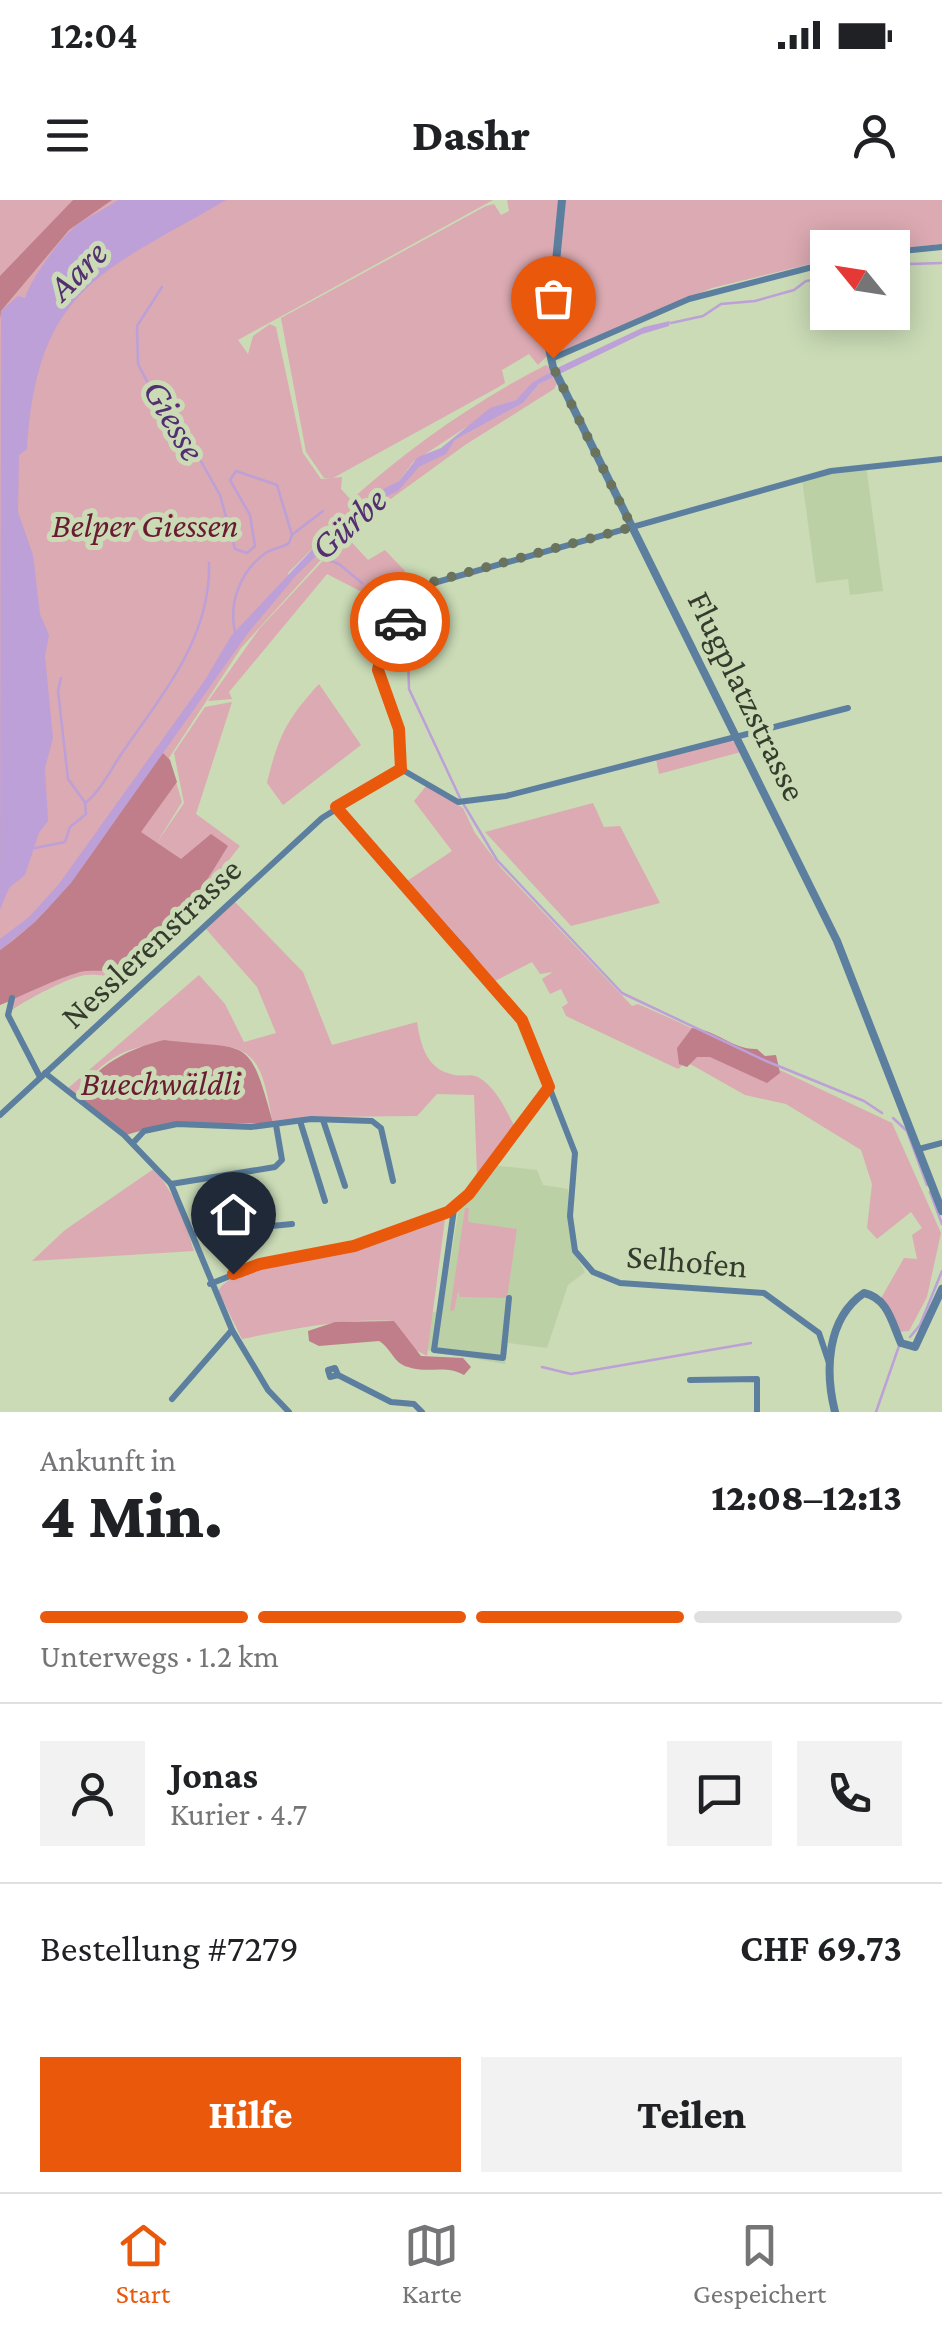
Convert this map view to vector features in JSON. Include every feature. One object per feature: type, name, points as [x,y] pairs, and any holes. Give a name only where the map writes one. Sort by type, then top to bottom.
[{"type":"street","points":[[562,200],[552,363],[689,300],[810,267]]},
{"type":"street","points":[[910,250],[942,247]]},
{"type":"street","name":"Flugplatzstrasse","points":[[552,363],[837,941],[942,1211]]},
{"type":"street","points":[[401,769],[399,729],[378,670],[382,651],[423,586],[831,471],[942,459]]},
{"type":"street","points":[[401,769],[462,802],[506,796],[848,708]]},
{"type":"street","points":[[336,807],[401,769]]},
{"type":"street","name":"Nesslerenstrasse","points":[[0,1115],[336,807]]},
{"type":"street","name":"Selhofen","points":[[336,807],[522,1020],[575,1153],[571,1239],[587,1268],[632,1284],[764,1293],[818,1333],[829,1363]]},
{"type":"street","points":[[12,998],[7,1013],[42,1075],[133,1143],[171,1184],[232,1330],[268,1390],[289,1412]]},
{"type":"street","points":[[509,1298],[502,1358],[434,1350],[454,1208],[549,1087]]},
{"type":"street","points":[[133,1143],[144,1131],[165,1126],[276,1125],[323,1120],[376,1122],[393,1181]]},
{"type":"street","points":[[323,1120],[344,1186]]},
{"type":"street","points":[[300,1121],[325,1200]]},
{"type":"street","points":[[171,1184],[275,1168],[282,1160],[276,1125]]},
{"type":"street","points":[[920,1149],[942,1143]]},
{"type":"street","points":[[210,1284],[260,1264],[354,1246],[454,1208]]},
{"type":"street","points":[[192,1234],[292,1224]]},
{"type":"street","points":[[835,1412],[829,1363],[838,1325],[859,1296],[870,1293],[880,1300],[900,1343],[909,1347],[919,1342],[942,1290]]},
{"type":"street","points":[[172,1399],[232,1330]]},
{"type":"street","points":[[338,1375],[391,1402],[414,1404],[422,1412]]},
{"type":"street","points":[[690,1380],[757,1379],[758,1412]]},
{"type":"shaded area","points":[[866,465],[883,591],[850,595],[848,579],[816,583],[802,479]]},
{"type":"shaded area","points":[[491,1165],[537,1170],[543,1185],[568,1189],[571,1247],[585,1272],[568,1285],[547,1348],[508,1343],[505,1364],[426,1350],[431,1312],[442,1312],[458,1213]]},
{"type":"green space","name":"Belper Giessen","points":[[0,200],[493,200],[238,340],[248,354],[253,336],[270,324],[276,327],[303,453],[321,479],[342,477],[341,489],[351,500],[420,443],[469,410],[546,365],[552,370],[516,400],[500,405],[413,462],[399,481],[321,540],[288,573],[291,581],[370,504],[419,467],[445,454],[455,440],[523,403],[539,384],[555,376],[558,382],[554,389],[465,445],[348,530],[241,648],[169,758],[182,802],[156,844],[184,803],[174,753],[205,707],[232,702],[196,814],[240,846],[185,916],[154,948],[117,972],[70,979],[11,1011],[11,1001],[0,1005]]},
{"type":"green space","points":[[73,200],[112,200],[69,230],[1,311],[0,319],[0,276]]},
{"type":"green space","points":[[507,200],[560,200],[547,356],[538,365],[529,354],[502,370],[505,383],[333,478],[324,478],[306,452],[281,318],[486,206],[494,204],[501,215],[509,211]]},
{"type":"green space","points":[[565,200],[942,200],[942,244],[910,247],[910,230],[810,230],[810,264],[712,288],[560,352],[551,345]]},
{"type":"green space","points":[[346,536],[368,560],[385,550],[405,571],[391,585],[390,595],[373,582],[360,591],[327,574],[229,692],[232,699],[208,701],[260,628]]},
{"type":"green space","points":[[319,684],[361,745],[283,805],[267,783],[275,753],[298,708]]},
{"type":"green space","points":[[736,742],[741,752],[659,774],[656,759]]},
{"type":"green space","points":[[163,753],[170,760],[177,782],[141,832],[181,859],[211,834],[228,846],[182,915],[137,958],[119,968],[70,975],[0,1005],[0,950],[49,908]]},
{"type":"green space","points":[[427,785],[463,808],[475,833],[502,869],[632,1006],[638,1004],[674,1020],[892,1123],[941,1233],[927,1297],[909,1331],[896,1332],[880,1300],[904,1258],[917,1259],[912,1235],[922,1228],[911,1212],[877,1239],[867,1228],[872,1184],[861,1150],[786,1104],[745,1095],[692,1065],[685,1063],[678,1069],[566,1016],[562,1007],[568,1003],[561,989],[550,994],[542,979],[553,972],[540,974],[532,962],[493,982],[407,881],[452,851],[414,801]]},
{"type":"green space","points":[[593,803],[604,827],[620,826],[660,903],[571,926],[485,832]]},
{"type":"green space","points":[[235,902],[303,972],[332,1045],[417,1022],[423,1048],[432,1063],[445,1072],[475,1076],[490,1087],[515,1127],[477,1174],[474,1095],[437,1094],[417,1116],[310,1117],[273,1123],[262,1077],[250,1057],[232,1047],[181,1044],[130,1050],[101,1067],[76,1098],[66,1090],[199,975],[225,1004],[244,1042],[276,1033],[257,987],[206,929]]},
{"type":"green space","points":[[692,1028],[757,1049],[765,1056],[776,1055],[780,1073],[767,1083],[710,1057],[697,1057],[687,1067],[679,1064],[677,1048]]},
{"type":"green space","name":"Buechwäldli","points":[[164,1040],[241,1051],[258,1073],[273,1123],[160,1125],[126,1135],[76,1098],[93,1076],[114,1060]]},
{"type":"green space","points":[[155,1168],[179,1206],[194,1251],[32,1261],[65,1230]]},
{"type":"green space","points":[[465,1208],[469,1208],[468,1222],[517,1229],[507,1298],[460,1297],[458,1291],[454,1311],[450,1310]]},
{"type":"green space","points":[[445,1219],[427,1356],[412,1348],[394,1321],[337,1323],[242,1339],[218,1291],[227,1282],[260,1268],[357,1249]]},
{"type":"green space","points":[[394,1321],[421,1356],[463,1358],[471,1367],[464,1375],[408,1367],[379,1341],[319,1346],[309,1341],[308,1331],[335,1322]]},
{"type":"water","name":"Aare","points":[[118,200],[226,200],[111,268],[83,291],[61,319],[45,352],[33,395],[27,449],[19,455],[18,512],[33,555],[40,614],[49,635],[45,656],[53,738],[45,768],[48,821],[39,833],[25,875],[9,888],[0,910],[1,311],[18,296],[25,298],[39,270],[70,231]]},
{"type":"water","points":[[670,321],[669,326],[642,334],[539,384],[523,403],[455,440],[446,454],[419,467],[398,491],[370,504],[294,578],[248,633],[71,883],[35,922],[0,950],[0,939],[29,917],[59,884],[205,680],[231,636],[321,540],[372,495],[399,481],[418,457],[441,448],[490,408],[516,400],[532,383],[557,368],[644,327]]},
{"type":"waterway","name":"Gürbe","points":[[910,264],[942,263]]},
{"type":"waterway","name":"Gürbe","points":[[671,323],[703,316],[721,304],[755,301],[794,290],[810,280]]},
{"type":"waterway","name":"Giesse","points":[[162,287],[137,326],[138,364],[168,422],[194,449],[220,495],[235,549],[247,553],[255,546],[250,515],[230,480],[236,471],[277,485],[292,535],[289,543],[267,552],[243,578],[233,612],[236,636]]},
{"type":"waterway","points":[[293,534],[323,511]]},
{"type":"waterway","points":[[318,556],[339,564],[362,583]]},
{"type":"waterway","points":[[35,848],[65,842],[70,827],[86,814],[85,803],[169,686],[202,615],[209,563]]},
{"type":"waterway","points":[[407,627],[409,689],[460,798]]},
{"type":"waterway","points":[[61,678],[58,691],[68,779],[84,801]]},
{"type":"waterway","points":[[464,805],[497,860],[622,993],[766,1061],[864,1101],[882,1113]]},
{"type":"waterway","points":[[893,1118],[907,1131],[927,1185]]},
{"type":"waterway","points":[[930,1192],[942,1224]]},
{"type":"waterway","points":[[910,1337],[920,1325],[942,1271]]},
{"type":"waterway","points":[[542,1367],[571,1374],[751,1343]]},
{"type":"waterway","points":[[876,1412],[899,1346]]},
{"type":"way so far","points":[[400,622],[423,586],[429,583],[632,527],[553,367],[553,358]]},
{"type":"route","points":[[233,1274],[260,1264],[354,1246],[448,1212],[469,1194],[549,1087],[522,1020],[405,881],[336,807],[401,769],[399,729],[378,670],[382,651],[400,622]]}]
